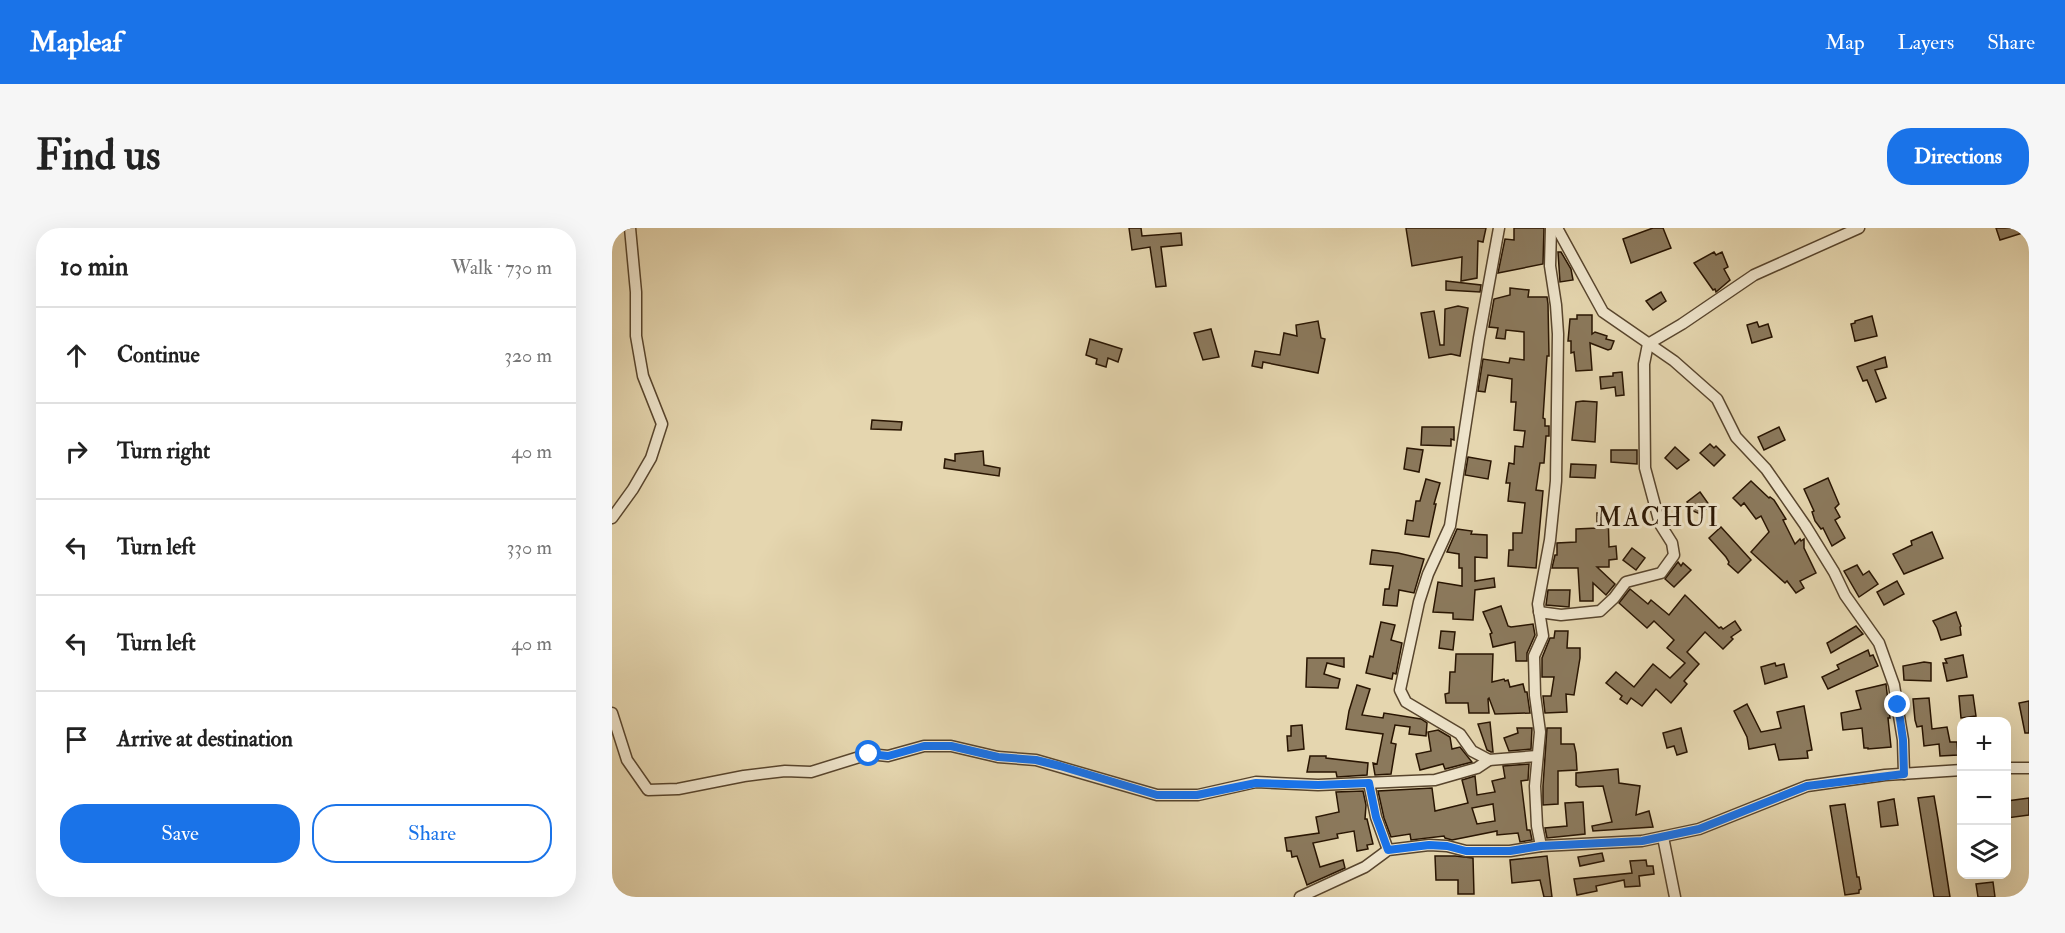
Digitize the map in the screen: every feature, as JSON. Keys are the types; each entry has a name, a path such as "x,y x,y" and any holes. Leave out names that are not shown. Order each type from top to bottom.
{"street":[{"path":"612,518 633,489 651,458 662,424 643,376 636,336 636,292 630,228"},
{"path":"1489,760 1472,750 1460,734 1406,702 1400,690 1419,602 1428,574 1450,526 1499,228"},
{"path":"1541,846 1537,826 1535,786 1540,732 1535,694 1534,656 1543,636 1538,604 1550,540 1556,481 1558,334 1550,266 1551,228"},
{"path":"1557,228 1603,312 1674,361 1717,399 1736,437 1766,470 1805,525 1834,572 1845,596 1879,643 1898,705 1903,740 1904,774"},
{"path":"1539,612 1561,615 1600,611 1626,582 1661,573 1674,555 1672,543 1660,524 1645,468 1644,364 1648,344 1754,276 1860,228"},
{"path":"612,713 627,760 648,790 678,789 744,776 785,771 811,772 869,754 888,756 924,746 951,746 998,757 1036,760 1157,795 1197,795 1256,783 1318,785 1435,780 1477,768 1489,760 1538,756"},
{"path":"2011,768 2029,768"},
{"path":"1300,897 1365,867 1388,850 1429,845 1485,852 1541,846 1642,841 1699,829 1807,786 1904,774 1957,770"},
{"path":"1369,783 1376,817 1388,850"},
{"path":"1663,837 1675,897"}],"building":[{"path":"1129,228 1141,228 1142,236 1181,233 1182,245 1161,247 1166,286 1156,287 1150,247 1132,250"},
{"path":"1406,228 1486,228 1483,242 1478,241 1477,278 1461,281 1462,257 1412,266"},
{"path":"1514,228 1544,228 1543,264 1498,273 1505,239 1514,240"},
{"path":"1653,228 1663,228 1671,248 1631,263 1623,239"},
{"path":"1996,228 2029,228 2029,231 2000,240"},
{"path":"1558,252 1561,252 1571,269 1573,280 1560,282"},
{"path":"1714,252 1716,255 1722,252 1728,267 1724,269 1730,280 1716,292 1694,263"},
{"path":"1446,281 1481,285 1480,292 1446,290"},
{"path":"1510,288 1529,290 1528,297 1547,297 1548,304 1549,356 1547,356 1543,418 1545,426 1549,426 1549,436 1546,436 1544,463 1540,463 1536,490 1543,491 1536,568 1508,566 1509,550 1513,550 1513,533 1522,533 1525,503 1508,501 1510,483 1506,483 1509,463 1514,464 1515,446 1523,447 1525,431 1514,430 1516,402 1511,402 1512,379 1488,375 1485,392 1478,391 1483,359 1509,363 1510,358 1524,360 1524,332 1506,330 1505,339 1496,338 1498,328 1489,327 1494,299 1510,295"},
{"path":"1661,292 1666,301 1653,310 1646,301"},
{"path":"1458,306 1468,308 1460,356 1451,354 1429,358 1421,313 1434,311 1440,345 1444,345 1445,309"},
{"path":"1577,315 1592,315 1592,334 1595,332 1614,341 1611,349 1608,350 1590,343 1592,370 1576,371 1574,352 1571,353 1571,341 1568,341 1570,319 1577,319"},
{"path":"1872,316 1877,336 1855,341 1851,324"},
{"path":"1318,321 1321,338 1325,339 1318,373 1263,362 1262,368 1252,366 1255,351 1280,355 1284,333 1297,336 1296,325"},
{"path":"1757,322 1759,327 1768,324 1772,337 1752,343 1747,325"},
{"path":"1211,329 1219,357 1203,360 1194,333"},
{"path":"1090,339 1122,349 1118,362 1108,358 1106,367 1096,364 1097,359 1086,355"},
{"path":"1885,357 1887,367 1875,370 1886,398 1876,402 1867,380 1863,381 1857,367"},
{"path":"1622,372 1624,395 1616,396 1615,387 1601,389 1600,377 1613,376 1613,373"},
{"path":"1576,402 1597,402 1595,442 1572,440"},
{"path":"872,420 902,422 901,430 871,429"},
{"path":"1422,427 1454,427 1454,440 1451,439 1451,446 1421,445"},
{"path":"1779,427 1785,440 1764,450 1758,437"},
{"path":"1710,444 1714,448 1716,446 1725,455 1714,466 1700,453"},
{"path":"1675,447 1689,460 1677,469 1665,458"},
{"path":"1407,448 1423,450 1419,472 1404,469"},
{"path":"1611,450 1637,450 1637,464 1611,462"},
{"path":"983,451 984,465 1000,468 999,476 944,468 945,459 955,461 955,454"},
{"path":"1468,457 1491,461 1488,479 1465,475"},
{"path":"1571,464 1596,465 1595,478 1570,477"},
{"path":"1828,478 1839,504 1835,508 1840,517 1835,520 1845,538 1832,546 1823,528 1821,529 1815,521 1812,512 1814,511 1804,489"},
{"path":"1426,479 1440,483 1429,537 1405,534 1407,520 1413,521 1416,501 1420,501"},
{"path":"1751,481 1774,500 1786,519 1783,520 1795,544 1800,539 1801,541 1804,539 1804,548 1816,573 1800,581 1804,588 1796,593 1787,581 1785,583 1751,552 1769,532 1761,516 1756,519 1744,503 1741,506 1733,498"},
{"path":"1700,492 1710,506 1700,514 1693,511 1687,502"},
{"path":"1608,512 1609,547 1616,546 1617,559 1609,560 1609,567 1597,567 1615,584 1606,595 1593,583 1593,601 1580,601 1578,568 1552,568 1555,555 1557,555 1557,543 1576,542 1576,529 1597,528 1597,513"},
{"path":"1721,527 1751,560 1738,573 1728,564 1726,557 1709,538"},
{"path":"1457,529 1472,531 1471,534 1487,535 1487,558 1475,557 1475,581 1494,578 1495,587 1475,590 1473,620 1453,619 1453,613 1433,612 1438,582 1462,586 1459,554 1447,552"},
{"path":"1932,532 1943,558 1904,574 1893,554 1912,545 1911,541"},
{"path":"1632,548 1645,558 1636,570 1623,560"},
{"path":"1372,550 1424,559 1414,593 1399,590 1397,606 1383,605 1385,589 1389,589 1393,566 1370,564"},
{"path":"1678,562 1681,566 1683,563 1691,570 1674,587 1665,579"},
{"path":"1857,565 1863,575 1869,571 1878,584 1859,597 1844,571"},
{"path":"1897,581 1904,594 1884,605 1877,592"},
{"path":"1630,589 1648,604 1651,600 1669,615 1685,595 1719,628 1723,629 1735,621 1741,630 1731,637 1733,639 1723,649 1705,632 1687,652 1699,664 1684,681 1687,684 1671,703 1656,689 1642,706 1631,698 1627,704 1620,699 1622,696 1606,683 1616,672 1634,687 1653,664 1670,678 1685,663 1667,648 1674,640 1654,621 1647,628 1619,603"},
{"path":"1548,590 1570,590 1569,607 1546,605"},
{"path":"1501,606 1508,626 1533,624 1535,635 1527,653 1527,661 1516,661 1515,642 1493,647 1490,634 1492,633 1483,612"},
{"path":"1956,612 1961,626 1961,635 1941,640 1933,621"},
{"path":"1381,622 1395,625 1391,640 1402,643 1396,674 1393,673 1392,679 1366,673 1370,656 1373,657"},
{"path":"1856,626 1863,634 1831,653 1827,643"},
{"path":"1441,631 1455,632 1453,650 1439,648"},
{"path":"1555,631 1568,631 1567,648 1580,648 1580,658 1574,695 1566,694 1567,712 1545,713 1543,696 1551,696 1554,677 1542,677 1542,658 1550,638 1554,638"},
{"path":"1868,650 1878,666 1828,689 1822,677 1839,669 1837,665"},
{"path":"1456,654 1493,654 1492,682 1508,680 1510,687 1523,684 1527,692 1530,713 1495,714 1489,698 1489,713 1469,713 1468,703 1446,703 1445,694 1449,693 1450,672 1455,672"},
{"path":"1963,655 1967,677 1947,681 1943,663 1947,663 1945,659"},
{"path":"1307,658 1344,658 1344,667 1327,663 1324,674 1340,679 1338,688 1306,687"},
{"path":"1775,663 1776,666 1784,664 1787,677 1765,684 1761,667"},
{"path":"1931,663 1931,681 1904,680 1903,666"},
{"path":"1886,684 1891,747 1864,748 1862,728 1843,730 1841,713 1861,709 1856,691"},
{"path":"1357,685 1370,689 1362,715 1383,718 1384,713 1421,719 1427,723 1426,736 1409,734 1410,727 1395,725 1391,743 1396,744 1391,774 1375,775 1373,763 1377,764 1383,734 1346,729"},
{"path":"1973,695 1976,716 1961,717 1959,696"},
{"path":"1929,698 1932,729 1947,727 1950,742 1957,742 1957,755 1940,756 1939,744 1924,746 1922,726 1917,727 1915,720 1913,699"},
{"path":"2029,701 2029,733 2025,733 2019,703"},
{"path":"1747,704 1761,732 1781,728 1777,712 1804,706 1812,750 1807,751 1808,758 1779,760 1775,744 1749,749 1747,737 1734,711"},
{"path":"1490,722 1493,752 1487,750 1478,724"},
{"path":"1302,725 1304,749 1288,751 1287,736 1291,736 1291,726"},
{"path":"1517,728 1532,728 1531,749 1509,751 1504,738 1518,733"},
{"path":"1547,728 1561,728 1561,744 1574,744 1577,770 1558,771 1558,804 1543,805 1543,786"},
{"path":"1681,728 1687,752 1677,755 1674,746 1667,748 1663,733"},
{"path":"1438,730 1450,737 1452,749 1460,747 1472,762 1445,769 1443,764 1420,770 1416,754 1431,751 1428,732"},
{"path":"1310,756 1326,756 1326,758 1368,763 1367,775 1337,777 1336,772 1307,772"},
{"path":"1529,764 1528,780 1521,781 1527,830 1530,830 1532,840 1520,842 1518,833 1497,835 1497,831 1452,840 1444,836 1411,840 1410,834 1391,837 1378,791 1432,788 1435,811 1468,803 1462,780 1475,776 1477,795 1495,792 1492,781 1505,778 1503,766","holes":["1493,804 1495,821 1477,824 1472,808"]},
{"path":"1618,769 1619,783 1640,786 1636,815 1649,811 1653,827 1593,831 1592,826 1612,822 1603,786 1579,787 1576,785 1576,773"},
{"path":"1363,791 1366,805 1365,819 1367,819 1373,844 1367,845 1368,849 1357,851 1354,831 1337,834 1338,838 1313,843 1320,867 1343,860 1345,868 1307,885 1297,856 1292,857 1291,851 1287,851 1285,838 1319,833 1316,817 1339,812 1336,792"},
{"path":"1934,796 1950,897 1934,897 1918,798"},
{"path":"2029,798 2029,815 2011,817 2011,800"},
{"path":"1894,799 1898,825 1881,827 1878,802"},
{"path":"1583,802 1585,834 1547,838 1545,828 1567,826 1565,803"},
{"path":"1845,804 1861,889 1859,893 1845,895 1830,806"},
{"path":"1602,853 1604,861 1580,866 1578,857"},
{"path":"1435,856 1473,858 1474,894 1458,894 1458,880 1436,880"},
{"path":"1547,856 1552,897 1544,897 1540,880 1512,883 1510,860"},
{"path":"1646,860 1647,866 1653,866 1654,874 1639,876 1640,886 1625,887 1624,880 1596,886 1597,891 1577,895 1574,879 1632,873 1630,861"},
{"path":"1993,882 1995,897 1978,897 1976,884"}],"district":[{"name":"MACHUI","path":"1658,517"}],"route":[{"path":"869,754 888,756 924,746 951,746 998,757 1036,760 1157,795 1197,795 1256,783 1318,785 1369,783 1376,817 1388,850 1429,845 1447,846 1466,851 1510,851 1541,846 1642,841 1663,837 1699,829 1807,786 1904,774 1903,740 1898,705"}]}
